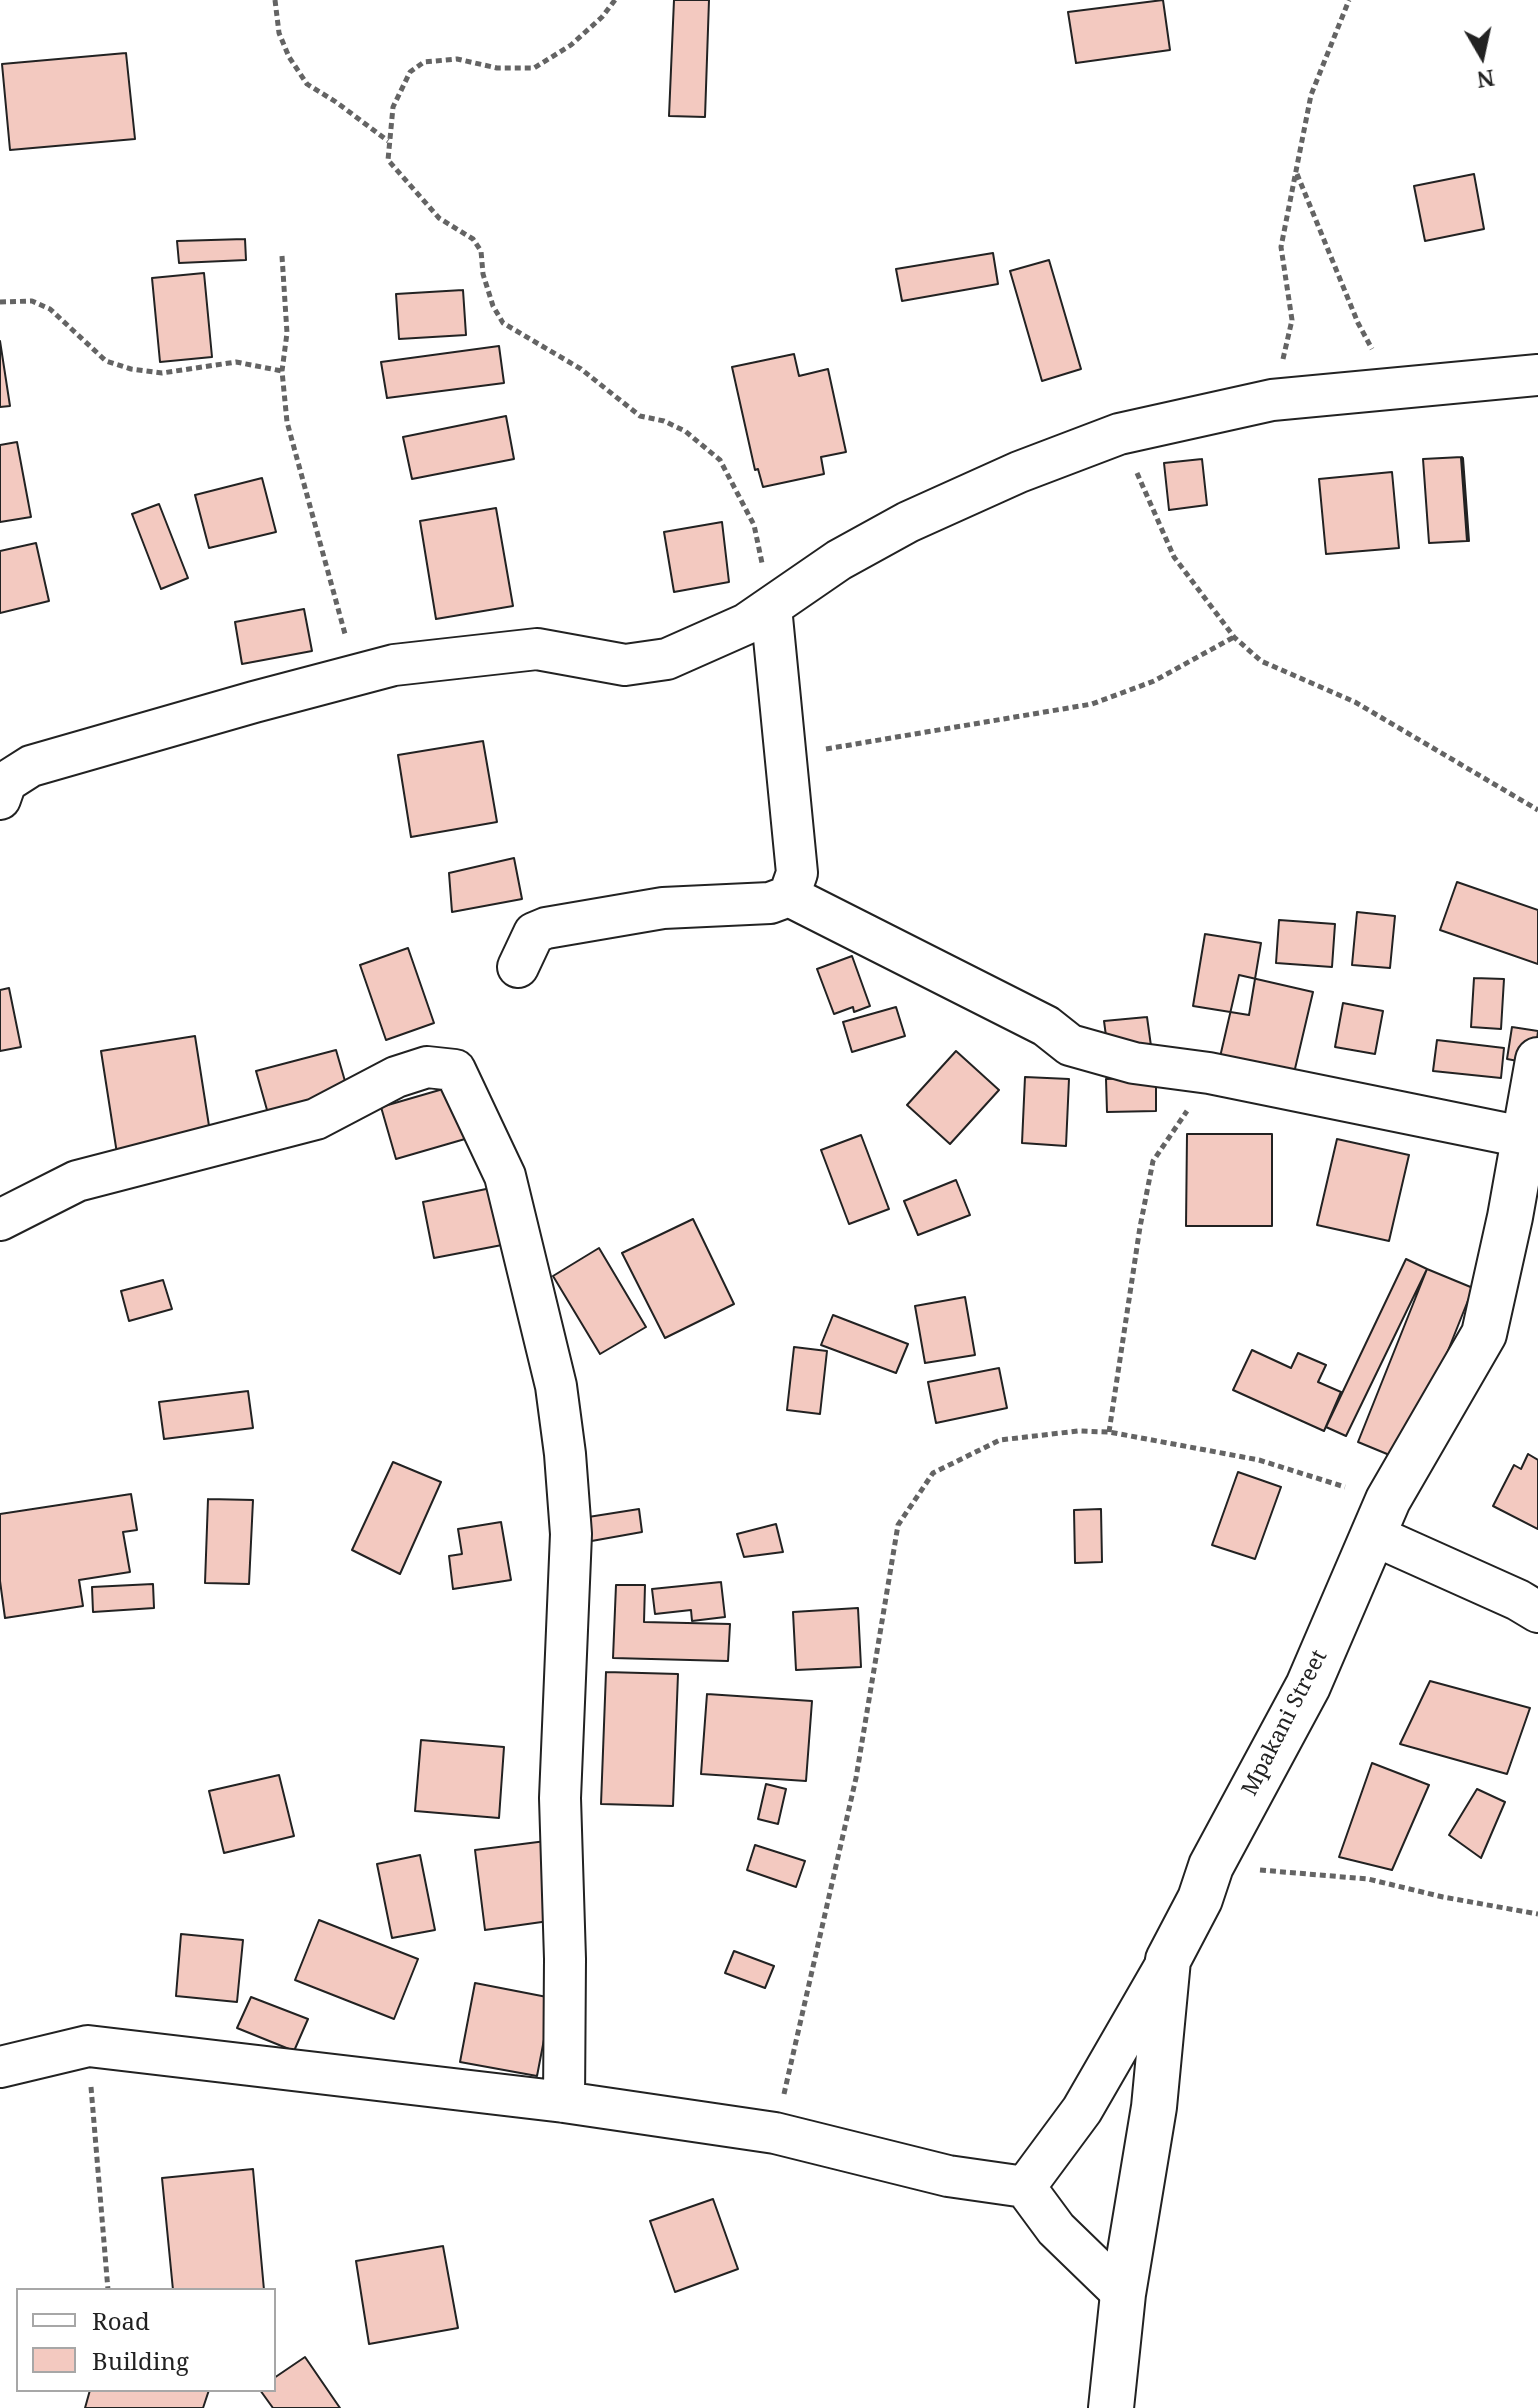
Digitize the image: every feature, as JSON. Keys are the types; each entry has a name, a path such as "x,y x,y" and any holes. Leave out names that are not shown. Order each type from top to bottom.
{"street":[{"path":"0,799 6,782 31,766 394,665 537,649 625,665 667,659 746,624 839,560 908,522 1019,472 1119,434 1272,400 1538,375"},
{"path":"771,607 797,873 789,896"},
{"path":"518,967 534,933 546,928 663,908 770,903 789,896 1046,1026 1070,1045 1134,1063 1209,1073 1523,1137"},
{"name":"Mpakani Street","path":"1109,2408 1123,2294 1154,2107 1168,1960 1200,1899 1211,1866 1308,1686 1381,1517 1484,1334 1510,1217 1538,1060"},
{"path":"0,1220 77,1181 316,1119 396,1077 427,1067 455,1070 505,1176 556,1386 565,1454 571,1534 560,1798 565,1959 564,2102"},
{"path":"1381,1517 1538,1612"},
{"path":"1025,2187 1082,2110 1168,1960"},
{"path":"0,2067 88,2046 564,2102 775,2133 948,2176 1025,2187 1056,2229 1123,2294"}],"path":[{"path":"275,0 279,33 289,57 307,84 388,141"},
{"path":"615,0 602,17 571,45 534,68 497,68 457,59 424,62 410,72 393,107 388,160 439,218 473,239 481,251 483,274 493,306 503,323 581,369 640,416 664,421 685,431 720,460 754,525 771,607"},
{"path":"1272,400 1292,327 1281,247 1311,95 1349,0"},
{"path":"1296,172 1358,323 1394,388"},
{"path":"282,256 287,333 282,371 287,422 357,673"},
{"path":"0,302 32,301 50,309 106,361 131,369 162,373 236,362 282,371"},
{"path":"1119,434 1174,557 1234,637 1261,661 1355,702 1538,810"},
{"path":"785,755 1092,704 1154,681 1234,637"},
{"path":"1109,1432 1153,1161 1195,1100 1209,1073"},
{"path":"775,2133 856,1778 898,1525 933,1473 1000,1440 1078,1431 1109,1432 1259,1460 1381,1517"},
{"path":"1211,1866 1368,1879 1443,1897 1538,1914"},
{"path":"88,2046 108,2288"}],"building":[{"path":"674,0 709,0 705,117 669,116"},
{"path":"1163,0 1170,50 1076,63 1068,12"},
{"path":"126,53 135,139 10,150 2,64"},
{"path":"1474,174 1484,229 1425,241 1414,186"},
{"path":"245,239 246,260 179,263 177,241"},
{"path":"993,253 998,284 902,301 896,269"},
{"path":"1049,260 1081,369 1042,381 1010,271"},
{"path":"204,273 212,357 160,362 152,278"},
{"path":"463,290 466,335 399,339 396,294"},
{"path":"0,341 10,406 0,407"},
{"path":"499,346 504,383 387,398 381,362"},
{"path":"794,354 799,376 828,369 846,452 821,457 824,474 763,487 758,469 755,470 732,367"},
{"path":"506,416 514,459 412,479 403,437"},
{"path":"17,442 31,517 0,522 0,445"},
{"path":"1462,457 1467,541 1429,543 1423,459"},
{"path":"1463,458 1469,541 1467,541"},
{"path":"1202,459 1207,505 1169,510 1164,463"},
{"path":"1392,472 1399,548 1326,554 1319,479"},
{"path":"262,478 276,532 209,548 195,495"},
{"path":"159,504 188,578 161,589 132,514"},
{"path":"496,508 513,606 436,619 420,521"},
{"path":"722,522 729,582 674,592 664,532"},
{"path":"36,543 49,601 0,613 0,551"},
{"path":"304,609 312,651 242,664 235,622"},
{"path":"483,741 497,822 411,837 398,755"},
{"path":"514,858 522,899 452,912 449,873"},
{"path":"1457,882 1538,910 1538,964 1440,930"},
{"path":"1357,912 1395,916 1390,968 1352,965"},
{"path":"1279,920 1335,924 1332,967 1276,963"},
{"path":"1205,934 1261,943 1249,1015 1193,1006"},
{"path":"408,948 434,1023 386,1040 360,965"},
{"path":"852,956 870,1006 854,1012 853,1007 834,1014 817,969"},
{"path":"1239,975 1313,992 1294,1073 1220,1057"},
{"path":"1474,978 1504,979 1501,1029 1471,1027"},
{"path":"9,988 21,1047 0,1051 0,990"},
{"path":"1343,1003 1383,1011 1375,1054 1335,1047"},
{"path":"896,1007 905,1036 852,1052 843,1022"},
{"path":"1147,1017 1151,1046 1108,1051 1104,1021"},
{"path":"1512,1027 1538,1031 1534,1064 1507,1059"},
{"path":"195,1036 212,1145 118,1160 101,1051"},
{"path":"1437,1040 1504,1048 1501,1078 1433,1071"},
{"path":"336,1050 349,1095 269,1117 256,1071"},
{"path":"956,1051 999,1090 950,1144 907,1105"},
{"path":"1025,1077 1069,1079 1066,1146 1022,1143"},
{"path":"1156,1077 1156,1111 1107,1112 1106,1079"},
{"path":"450,1087 465,1139 396,1159 381,1107"},
{"path":"1187,1134 1272,1134 1272,1226 1186,1226"},
{"path":"861,1135 889,1209 849,1224 821,1150"},
{"path":"1337,1139 1409,1155 1389,1241 1317,1225"},
{"path":"956,1180 970,1215 918,1235 904,1201"},
{"path":"491,1188 502,1245 434,1258 423,1202"},
{"path":"693,1219 734,1304 665,1338 622,1253"},
{"path":"599,1248 646,1327 600,1354 553,1276"},
{"path":"1406,1259 1427,1269 1346,1436 1326,1427"},
{"path":"1427,1269 1473,1288 1404,1461 1358,1442"},
{"path":"163,1280 172,1309 129,1321 121,1291"},
{"path":"965,1297 975,1355 925,1363 915,1306"},
{"path":"833,1315 908,1344 896,1373 821,1345"},
{"path":"794,1347 827,1351 820,1414 787,1410"},
{"path":"1252,1350 1291,1368 1298,1353 1326,1365 1318,1382 1341,1392 1324,1431 1233,1390"},
{"path":"999,1368 1007,1408 936,1423 928,1382"},
{"path":"248,1391 253,1428 164,1439 159,1402"},
{"path":"1528,1454 1538,1460 1538,1529 1493,1506 1514,1465 1521,1469"},
{"path":"393,1462 441,1482 400,1574 352,1550"},
{"path":"1238,1472 1281,1487 1255,1559 1212,1545"},
{"path":"131,1494 137,1530 123,1532 130,1572 79,1580 83,1606 5,1618 0,1581 0,1514"},
{"path":"208,1499 253,1500 249,1584 205,1583"},
{"path":"639,1509 642,1532 586,1542 582,1518"},
{"path":"1101,1509 1102,1562 1075,1563 1074,1510"},
{"path":"501,1522 511,1580 453,1589 449,1556 462,1554 458,1529"},
{"path":"776,1524 783,1552 744,1557 737,1534"},
{"path":"721,1582 725,1617 692,1621 691,1610 655,1614 652,1589"},
{"path":"153,1584 154,1608 93,1612 92,1587"},
{"path":"616,1585 645,1585 644,1622 730,1624 728,1661 613,1658"},
{"path":"858,1608 861,1667 796,1670 793,1612"},
{"path":"606,1672 678,1674 673,1806 601,1804"},
{"path":"1430,1681 1530,1708 1507,1774 1400,1744"},
{"path":"707,1694 812,1701 806,1781 701,1774"},
{"path":"421,1740 504,1747 499,1818 415,1811"},
{"path":"1372,1763 1429,1785 1392,1870 1339,1857"},
{"path":"279,1775 294,1836 224,1853 209,1791"},
{"path":"766,1784 786,1789 778,1824 758,1819"},
{"path":"1477,1789 1505,1802 1481,1858 1449,1835"},
{"path":"546,1841 556,1920 485,1930 475,1850"},
{"path":"755,1845 805,1861 796,1887 747,1870"},
{"path":"420,1855 435,1930 392,1938 377,1864"},
{"path":"319,1920 418,1959 394,2019 295,1980"},
{"path":"181,1934 243,1940 237,2002 176,1996"},
{"path":"734,1951 774,1966 765,1988 725,1973"},
{"path":"475,1983 552,1998 537,2076 460,2062"},
{"path":"251,1997 308,2019 294,2051 237,2028"},
{"path":"253,2169 264,2288 173,2288 162,2178"},
{"path":"713,2199 738,2269 675,2292 650,2221"},
{"path":"443,2246 458,2328 369,2344 356,2261"},
{"path":"305,2357 340,2408 273,2408 261,2392 276,2392 276,2377"},
{"path":"89,2392 208,2392 203,2408 85,2408"}]}
